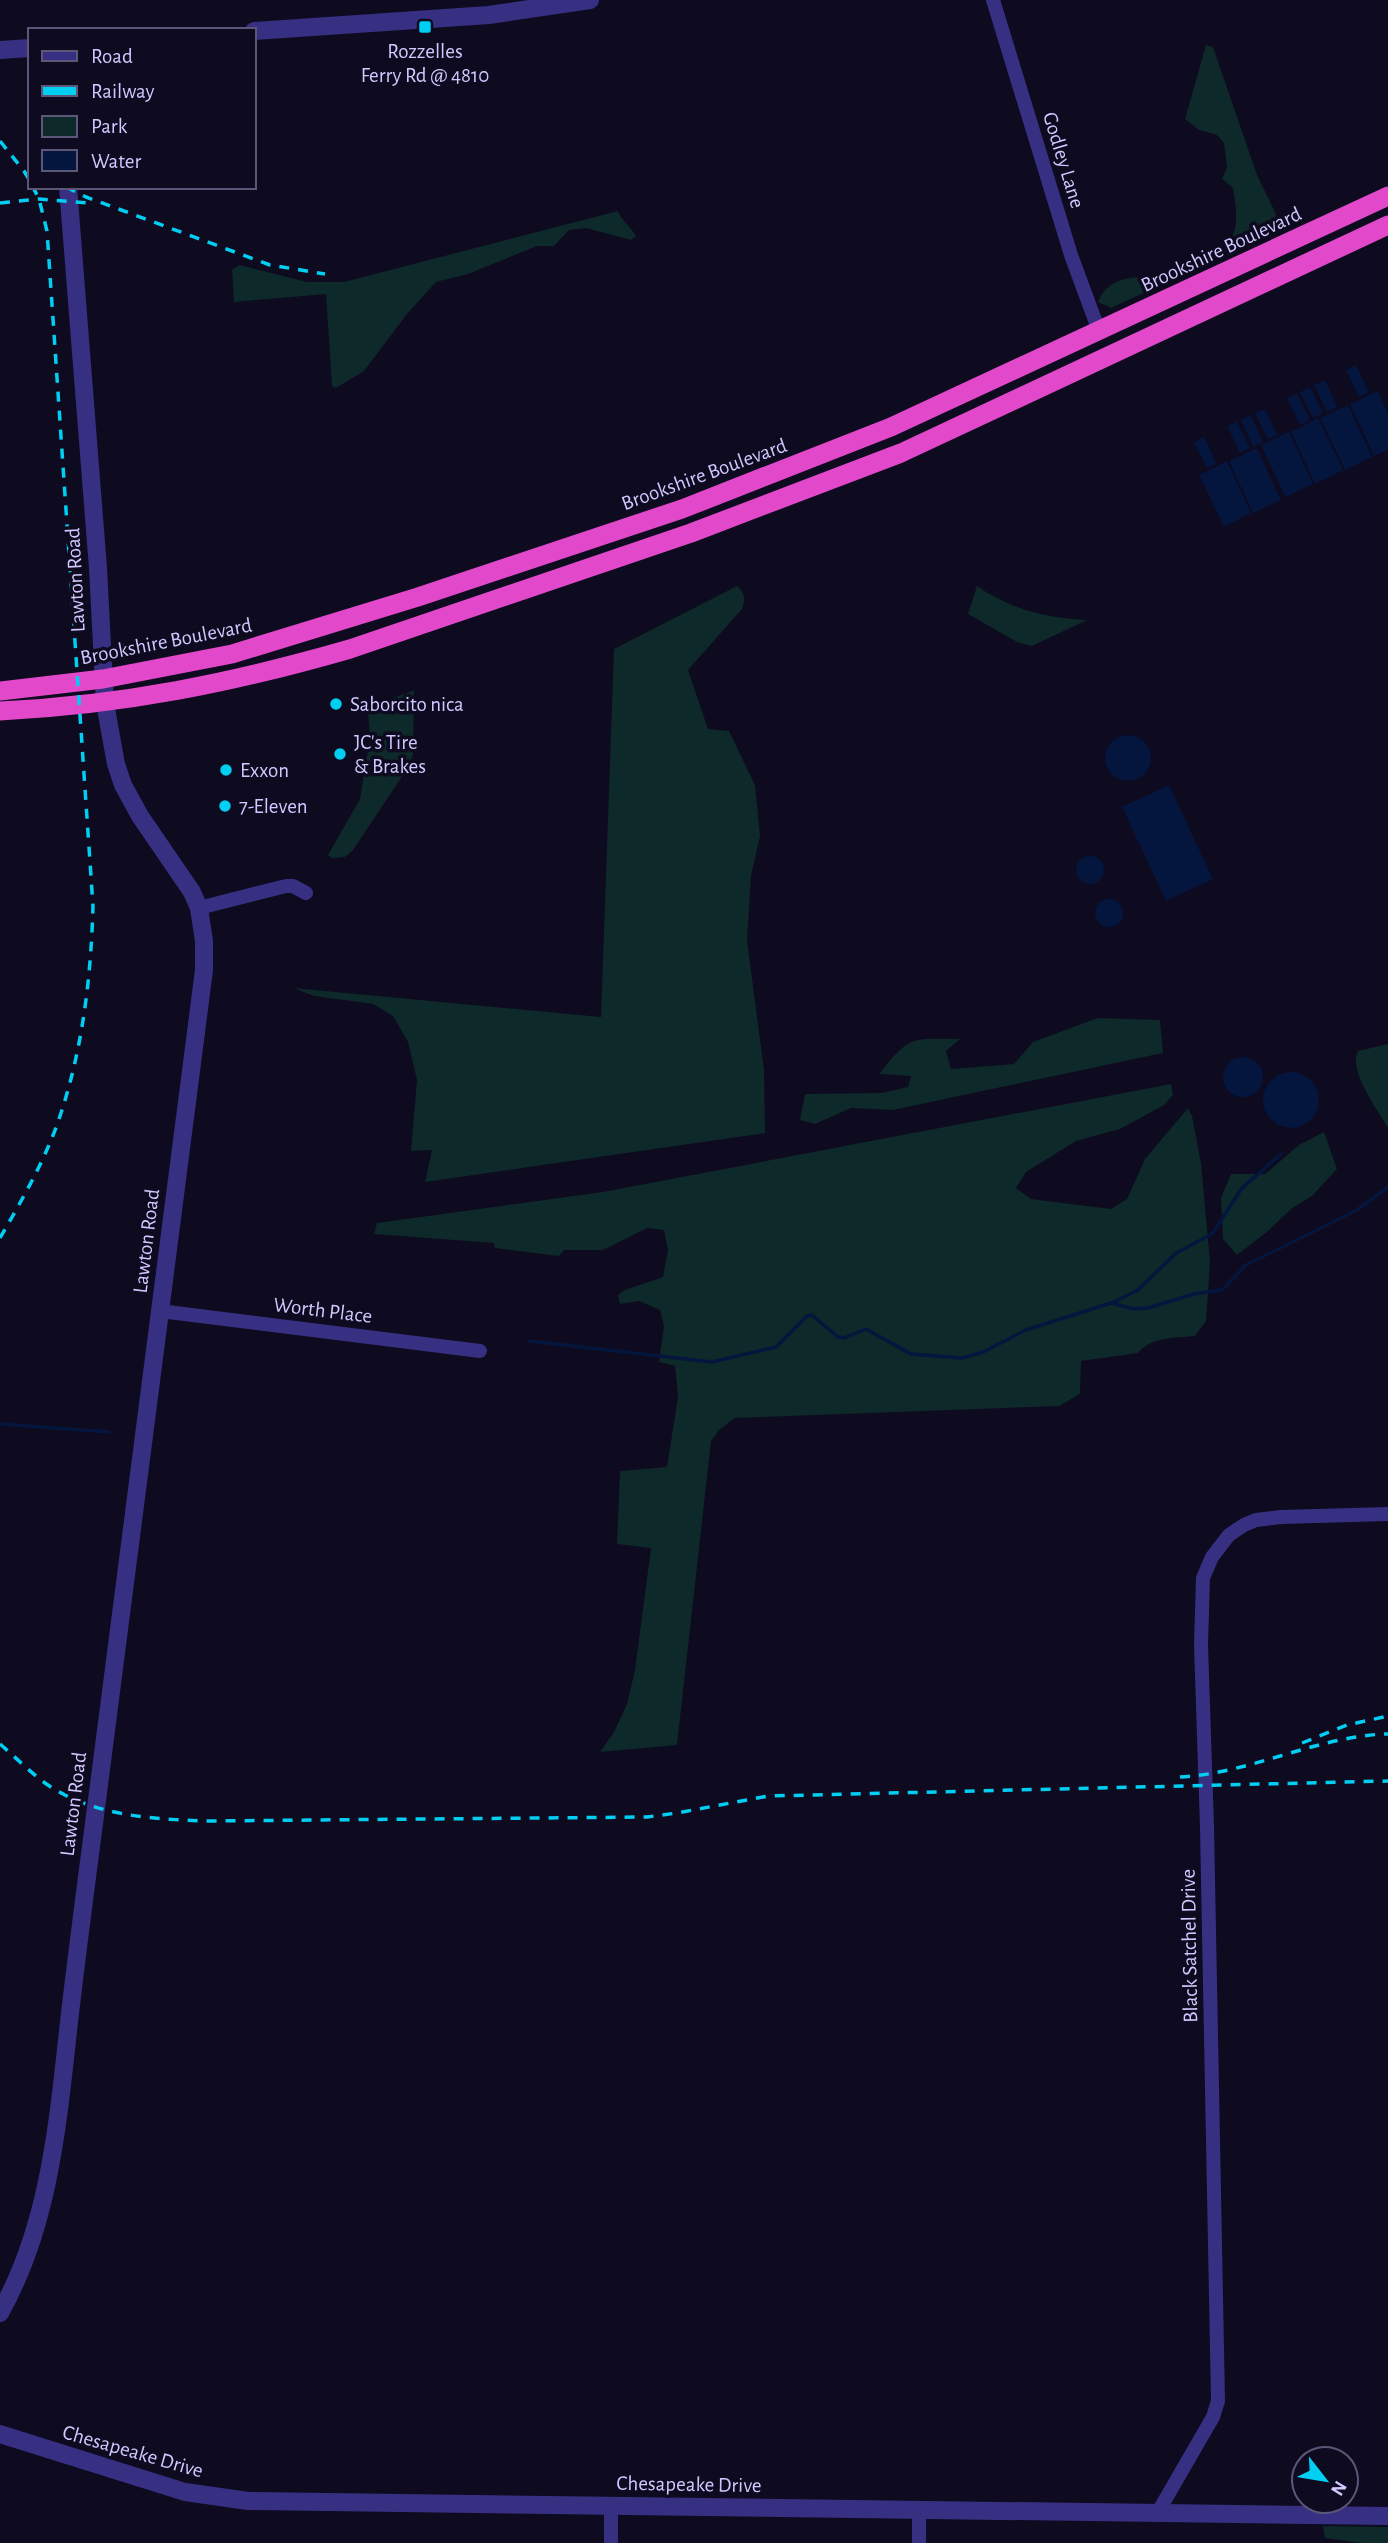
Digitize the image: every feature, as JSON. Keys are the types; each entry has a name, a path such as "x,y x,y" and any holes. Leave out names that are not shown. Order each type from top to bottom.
{"highway":[{"name":"Brookshire Boulevard","path":"0,691 103,678 215,659 312,631 682,509 891,427 1388,196"},
{"path":"0,711 105,704 240,679 350,649 691,533 901,453 1388,225"},
{"path":"891,427 901,453"}],"street":[{"path":"256,31 489,15 590,0"},
{"name":"Godley Lane","path":"993,0 1071,255 1099,331"},
{"path":"0,50 28,48"},
{"name":"Lawton Road","path":"0,2313 21,2270 35,2232 51,2165 60,2110 124,1573 204,970 204,941 199,908 192,891 140,816 123,785 116,764 105,704 97,550 68,189"},
{"path":"199,908 286,886 293,886 306,893"},
{"name":"Worth Place","path":"160,1311 480,1351"},
{"name":"Black Satchel Drive","path":"1158,2512 1213,2417 1219,2401 1208,1827 1201,1645 1203,1578 1212,1557 1229,1535 1256,1520 1388,1514"},
{"name":"Chesapeake Drive","path":"0,2434 185,2492 232,2500 1388,2516"},
{"path":"611,2507 611,2543"},
{"path":"919,2510 919,2543"}],"green space":[{"path":"1206,45 1213,47 1257,175 1276,214 1273,228 1264,237 1111,308 1098,302 1109,286 1125,279 1171,275 1219,251 1232,236 1236,217 1235,204 1233,188 1222,179 1227,167 1224,143 1217,135 1199,130 1185,119"},
{"path":"618,211 636,236 631,240 586,228 569,230 554,246 537,246 468,274 436,282 407,314 364,371 336,388 332,386 326,294 234,302 232,270 239,265 307,282 344,282"},
{"path":"737,586 744,597 742,609 688,670 708,729 729,731 755,785 760,836 751,876 747,940 764,1070 765,1133 425,1182 432,1150 411,1151 417,1080 408,1042 393,1016 373,1004 314,996 293,988 601,1017 614,649"},
{"path":"977,586 1002,601 1029,611 1087,620 1032,646 1017,642 968,614"},
{"path":"414,690 413,754 409,766 353,850 345,857 332,858 328,855 360,799 370,739 368,711"},
{"path":"1098,1018 1160,1020 1163,1053 893,1110 851,1108 815,1124 800,1120 805,1094 881,1093 908,1087 911,1076 879,1074 898,1052 913,1041 960,1039 946,1051 951,1069 1014,1064 1033,1042"},
{"path":"1388,1044 1388,1128 1365,1090 1356,1059 1358,1051"},
{"path":"1171,1084 1173,1095 1164,1105 1120,1129 1076,1141 1026,1172 1016,1188 1031,1199 1111,1209 1127,1199 1145,1159 1188,1108 1201,1163 1210,1262 1206,1321 1195,1336 1156,1341 1138,1353 1081,1361 1080,1394 1059,1406 735,1418 719,1430 711,1441 677,1745 600,1752 614,1732 627,1704 635,1670 651,1548 617,1544 620,1471 667,1467 678,1397 675,1366 659,1362 664,1326 660,1310 639,1301 620,1304 618,1295 663,1277 668,1250 664,1230 647,1228 603,1250 564,1250 559,1256 495,1248 494,1243 374,1234 377,1223 603,1192"},
{"path":"1324,1132 1337,1169 1312,1196 1291,1209 1237,1255 1223,1239 1221,1198 1231,1174 1265,1174 1299,1145"},
{"path":"1323,2526 1388,2527 1388,2543 1325,2538"}],"water":[{"path":"1356,365 1369,392 1359,397 1346,370"},
{"path":"1325,380 1337,407 1327,412 1314,385"},
{"path":"1310,387 1323,413 1313,418 1300,392"},
{"path":"1378,391 1388,413 1388,450 1374,456 1350,404"},
{"path":"1297,393 1310,420 1300,425 1287,398"},
{"path":"1348,405 1372,457 1345,470 1320,418"},
{"path":"1265,409 1277,435 1268,440 1255,413"},
{"path":"1251,415 1263,442 1253,447 1241,420"},
{"path":"1318,418 1343,470 1315,484 1291,432"},
{"path":"1237,422 1250,448 1240,453 1227,426"},
{"path":"1289,432 1313,484 1285,497 1261,445"},
{"path":"1204,437 1217,464 1207,468 1194,442"},
{"path":"1257,448 1281,500 1253,513 1229,461"},
{"path":"1227,461 1251,513 1224,527 1199,475"},
{"path":"1128,735 1144,742 1151,758 1144,774 1128,781 1112,774 1105,758 1112,742"},
{"path":"1169,785 1213,879 1166,901 1122,807"},
{"path":"1090,856 1100,860 1104,870 1100,880 1090,884 1080,880 1076,870 1080,860"},
{"path":"1109,899 1119,903 1123,913 1119,923 1109,927 1099,923 1095,913 1099,903"},
{"path":"1243,1057 1257,1063 1263,1077 1257,1091 1243,1097 1229,1091 1223,1077 1229,1063"},
{"path":"1291,1072 1302,1074 1311,1080 1317,1089 1317,1111 1311,1120 1302,1126 1291,1128 1280,1126 1271,1120 1265,1111 1263,1100 1265,1089 1271,1080 1280,1074"}],"waterway":[{"path":"529,1341 712,1362 776,1347 807,1316 812,1315 838,1337 844,1338 866,1329 911,1354 962,1358 983,1352 1026,1330 1114,1302 1138,1290 1176,1253 1212,1234 1242,1188 1281,1154"},
{"path":"1111,1303 1134,1309 1148,1308 1194,1294 1222,1290 1246,1265 1357,1210 1388,1187"},
{"path":"0,1424 109,1432"}],"railway":[{"path":"0,141 28,178"},
{"path":"0,1238 42,1161 69,1088 84,1011 93,906 47,231 34,189"},
{"path":"70,189 270,265 325,274"},
{"path":"0,203 39,199 88,203"},
{"path":"1302,1743 1347,1725 1388,1716"},
{"path":"1180,1777 1232,1769 1337,1741 1388,1734"},
{"path":"0,1744 45,1783 82,1803 122,1814 206,1821 647,1817 768,1796 1388,1781"}],"place":[{"name":"Rozzelles Ferry Rd @ 4810","path":"425,27"},
{"name":"Saborcito nica","path":"336,704"},
{"name":"JC's Tire & Brakes","path":"340,754"},
{"name":"Exxon","path":"226,770"},
{"name":"7-Eleven","path":"225,806"}]}
